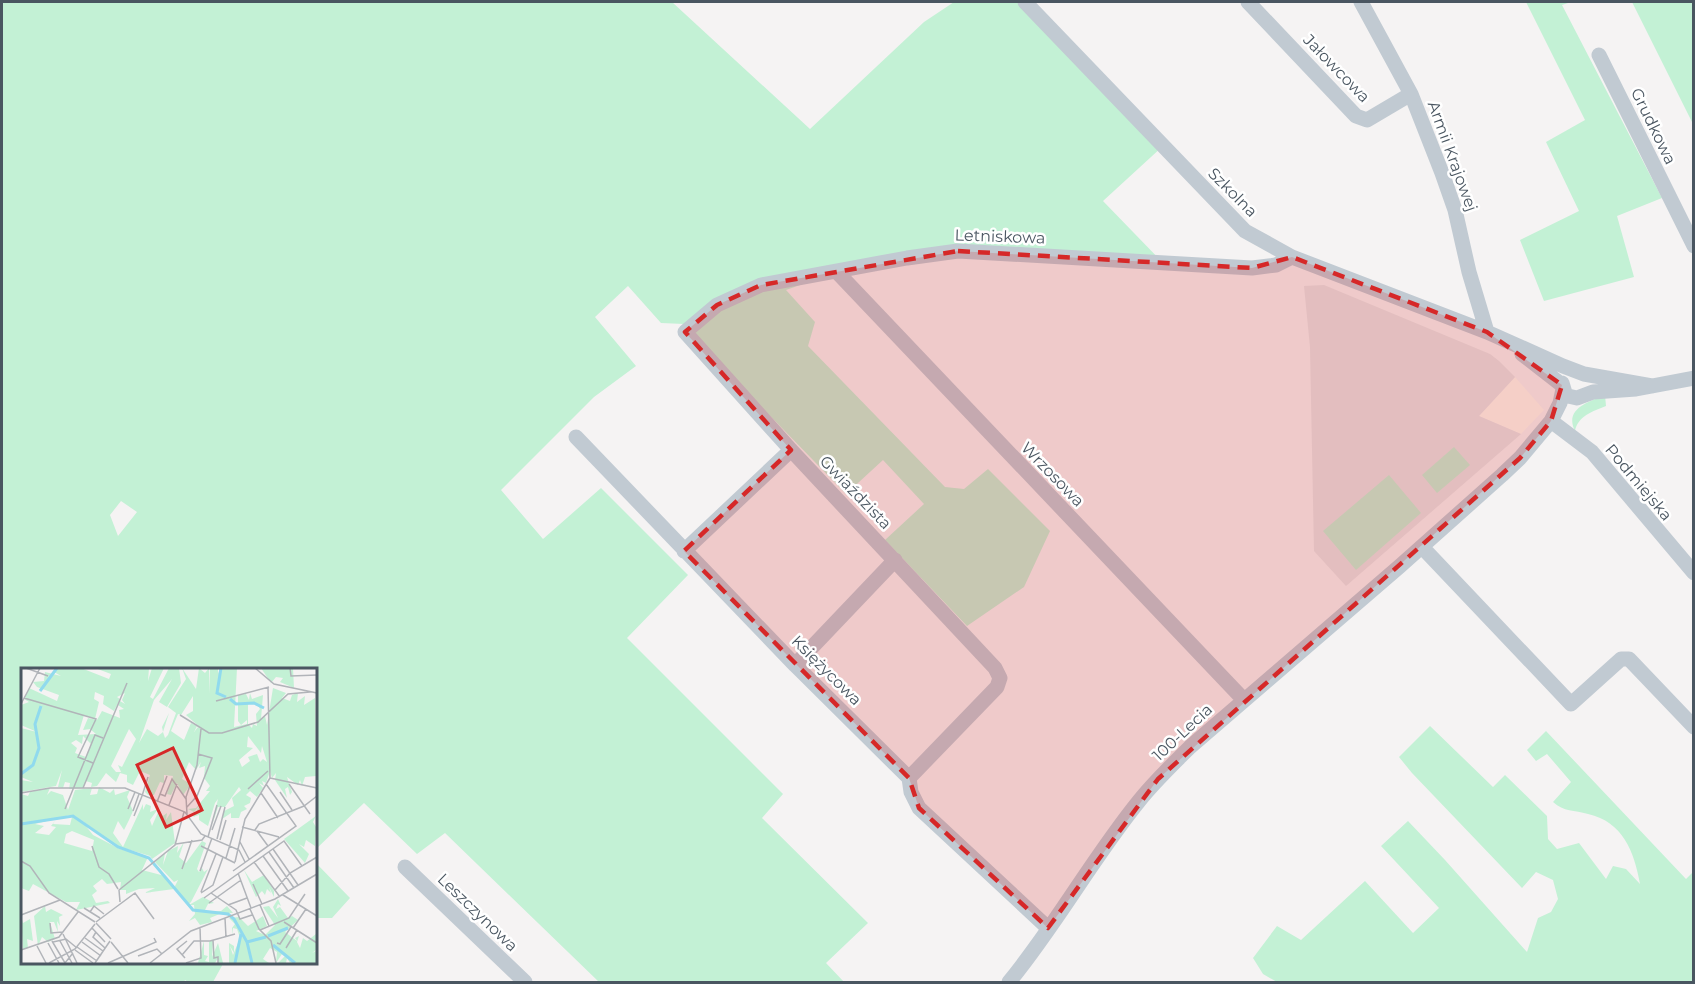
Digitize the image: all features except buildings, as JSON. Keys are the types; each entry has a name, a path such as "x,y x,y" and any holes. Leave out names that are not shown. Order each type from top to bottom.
{"street":[{"name":"Szkolna","path":"1025,2 1245,231 1292,257 1487,332 1580,372"},
{"name":"Jałowcowa","path":"1248,2 1356,116 1367,120 1411,94"},
{"name":"Armii Krajowej","path":"1361,2 1411,94 1455,210 1469,272 1487,332"},
{"name":"Grudkowa","path":"1599,55 1694,246"},
{"name":"Letniskowa","path":"685,332 717,305 761,285 958,251 1252,268 1276,265 1292,257"},
{"name":"Wrzosowa","path":"837,272 1244,700"},
{"name":"Gwiaździsta","path":"685,332 790,450 995,668 1000,678 997,687 909,778"},
{"name":"Szkolna","path":"1505,341 1562,387"},
{"path":"1652,386 1580,372 1564,376 1562,387 1568,396 1581,396 1636,389 1652,386 1694,378"},
{"path":"1580,372 1587,377 1589,386 1581,396"},
{"name":"100-Lecia","path":"1555,424 1562,387"},
{"name":"100-Lecia","path":"1010,982 1139,801 1190,747 1422,547 1520,458 1539,447 1555,424 1581,396"},
{"name":"Podmiejska","path":"1555,424 1592,452 1694,573"},
{"name":"Księżycowa","path":"576,437 795,665 909,778 911,792 919,808 1048,928"},
{"path":"684,551 790,450"},
{"path":"1422,547 1571,704 1621,658 1629,659 1694,728"},
{"path":"795,665 895,560"},
{"name":"Leszczynowa","path":"405,867 525,982"}],"highlighted area":[{"path":"958,251 1252,268 1292,257 1487,332 1562,385 1551,421 1520,458 1158,779 1048,928 919,808 909,778 684,551 791,450 685,332 717,305 761,285"}],"shaded area":[{"path":"1324,285 1490,354 1515,377 1479,416 1521,434 1346,586 1314,551 1310,347 1304,286"},
{"path":"1515,377 1544,410 1521,434 1479,416"}],"green space":[{"path":"2,2 672,2 810,129 924,22 954,2 1025,2 1163,146 1103,201 1164,264 958,251 837,272 786,290 815,322 808,346 945,487 964,489 988,469 1050,531 1024,587 967,626 885,540 924,504 883,460 846,494 684,324 661,323 628,286 595,317 636,366 594,397 501,490 543,539 601,488 688,575 627,638 783,794 762,818 868,923 826,963 844,982 599,982 445,833 417,854 364,803 316,849 316,668 21,668 21,963 223,963 213,982 185,980 184,982 2,982","holes":["121,501 137,512 118,536 110,515"]},
{"path":"1526,2 1571,2 1562,5 1662,198 1617,216 1634,277 1544,301 1520,240 1579,211 1546,142 1585,120"},
{"path":"1632,2 1693,2 1693,124"},
{"path":"1605,395 1606,406 1591,412 1579,421 1575,431 1572,423 1575,412 1585,404"},
{"path":"1454,447 1470,465 1437,493 1422,475"},
{"path":"1389,475 1421,513 1356,570 1323,531"},
{"path":"1430,726 1493,787 1505,775 1547,816 1548,839 1557,849 1579,843 1606,879 1613,866 1626,869 1640,884 1630,849 1618,831 1600,818 1565,809 1553,802 1571,782 1547,754 1536,761 1527,750 1546,731 1686,879 1693,872 1693,982 1277,982 1263,974 1253,958 1277,926 1301,940 1365,881 1413,933 1439,908 1381,846 1408,821 1527,952 1538,918 1551,912 1558,899 1553,880 1536,872 1522,888 1399,757"},
{"path":"316,863 350,898 332,918 316,918"}]}
